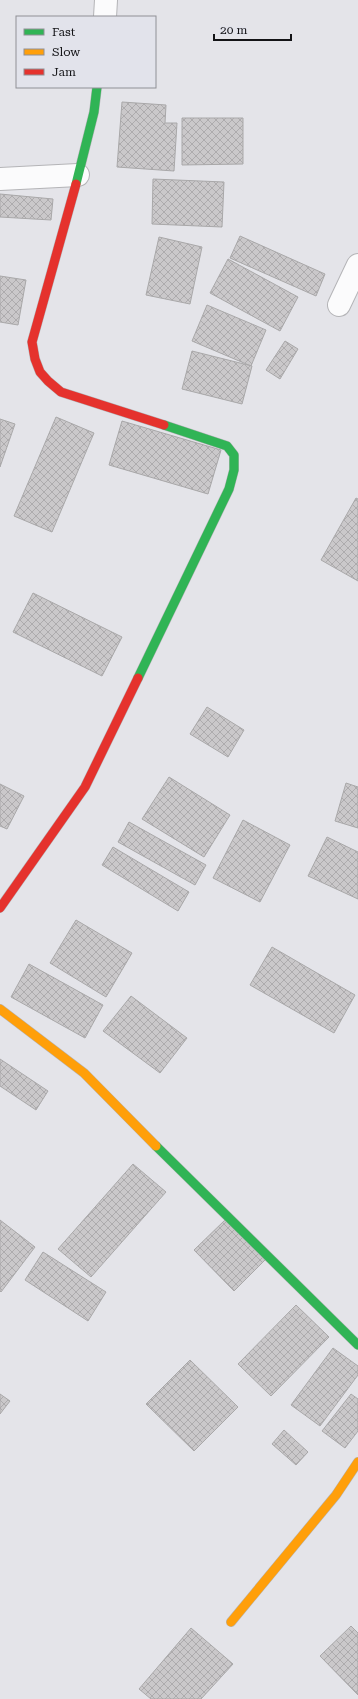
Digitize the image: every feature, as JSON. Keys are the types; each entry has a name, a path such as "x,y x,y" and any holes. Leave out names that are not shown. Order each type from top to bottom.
{"street":[{"path":"105,16 106,0"},
{"path":"0,908 85,787 229,489 234,470 234,455 227,446 61,392 44,380 35,362 32,342 78,175 94,112 97,88"},
{"path":"0,179 78,175"},
{"path":"339,305 358,265"},
{"path":"0,1009 84,1074 171,1162 358,1345"},
{"path":"231,1622 336,1495 358,1462"}],"building":[{"path":"122,102 166,105 165,123 177,123 174,171 117,167"},
{"path":"182,118 243,118 243,164 182,165"},
{"path":"153,179 224,182 222,227 152,224"},
{"path":"0,194 53,199 51,220 0,217"},
{"path":"240,236 325,274 316,296 230,258"},
{"path":"159,237 202,247 190,304 146,295"},
{"path":"228,259 298,297 280,331 210,293"},
{"path":"0,276 26,280 18,325 0,322"},
{"path":"207,305 266,330 251,366 192,341"},
{"path":"285,341 298,349 280,379 266,370"},
{"path":"192,351 252,366 242,404 182,389"},
{"path":"56,417 94,433 52,532 14,516"},
{"path":"0,419 15,424 0,467"},
{"path":"122,421 221,450 208,494 109,465"},
{"path":"356,498 358,499 358,581 321,560"},
{"path":"33,593 122,637 102,676 13,632"},
{"path":"207,707 244,730 228,757 190,734"},
{"path":"169,777 230,815 204,857 142,819"},
{"path":"346,783 358,787 358,828 335,821"},
{"path":"0,784 24,796 7,829 0,826"},
{"path":"243,820 290,845 260,902 213,878"},
{"path":"129,822 206,865 195,885 118,842"},
{"path":"327,837 358,852 358,899 308,876"},
{"path":"113,847 189,892 178,911 102,865"},
{"path":"76,920 132,953 106,997 50,963"},
{"path":"272,947 355,995 334,1033 250,985"},
{"path":"29,964 103,1005 85,1038 11,997"},
{"path":"131,996 187,1038 160,1073 103,1031"},
{"path":"0,1059 48,1091 36,1110 0,1086"},
{"path":"133,1164 166,1192 91,1277 58,1249"},
{"path":"226,1219 266,1259 234,1291 194,1250"},
{"path":"0,1220 35,1247 1,1292 0,1291"},
{"path":"43,1252 106,1292 88,1321 25,1280"},
{"path":"296,1305 329,1337 271,1396 238,1364"},
{"path":"333,1348 358,1366 358,1375 320,1426 291,1405"},
{"path":"190,1360 238,1407 194,1451 146,1404"},
{"path":"0,1394 10,1401 0,1414"},
{"path":"351,1394 358,1399 358,1431 345,1448 322,1431"},
{"path":"284,1430 308,1452 296,1465 272,1444"},
{"path":"351,1626 358,1633 358,1695 320,1656"},
{"path":"191,1628 233,1664 201,1699 151,1699 139,1689"}],"traffic: fast":[{"path":"76,184 94,112 97,88"},
{"path":"138,678 229,489 234,470 234,455 227,446 164,425"},
{"path":"156,1146 358,1345"}],"traffic: slow":[{"path":"0,1009 84,1073 156,1146"},
{"path":"231,1622 336,1495 358,1462"}],"traffic: jam":[{"path":"76,184 32,342 35,359 40,372 61,392 164,425"},
{"path":"0,908 85,787 138,678"}]}
